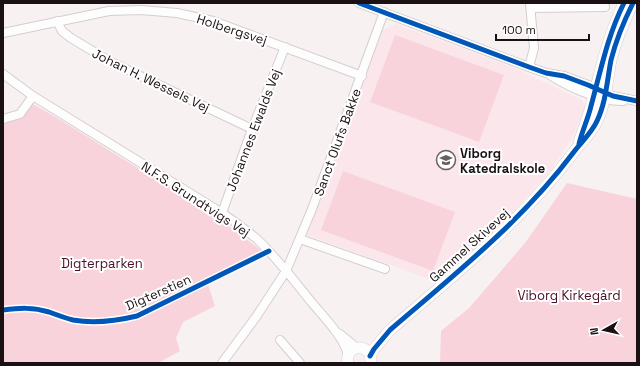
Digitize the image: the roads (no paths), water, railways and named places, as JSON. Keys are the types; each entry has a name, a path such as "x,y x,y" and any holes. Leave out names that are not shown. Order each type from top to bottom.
{"main road":[{"name":"Gammel Skivevej","path":"578,146 587,121 611,32 624,3"},
{"name":"Gammel Skivevej","path":"370,361 374,349 390,330 503,232 564,165 578,146 588,137 596,123 605,96 617,39 633,3"},
{"name":"Gammel Skivevej","path":"347,360 351,350 358,348 390,330"},
{"path":"358,348 367,350 370,361"}],"street":[{"path":"360,3 546,73 562,83 594,92 605,96 612,101 636,101"},
{"path":"529,67 534,48 531,5 605,7"},
{"name":"Holbergsvej","path":"3,34 57,21 110,11 141,10 177,13 213,21 362,76"},
{"name":"Sanct Olufs Bakke","path":"222,363 256,317 286,271 312,209 362,76 384,12"},
{"name":"Johan H. Wessels Vej","path":"57,21 62,31 111,62 252,129"},
{"name":"Johannes Ewalds Vej","path":"222,213 252,129 285,47"},
{"name":"N.F.S. Grundtvigs Vej","path":"3,74 33,96 222,213 256,239 286,271 334,330 345,348 347,360"},
{"path":"3,118 20,114 33,96"},
{"path":"300,239 385,269"},
{"name":"N.F.S. Grundtvigs Vej","path":"334,330 358,348"},
{"path":"280,340 300,363"}],"place":[{"name":"Viborg Katedralskole","path":"446,160"}],"park label":[{"name":"Digterparken","path":"102,263"},
{"name":"Viborg Kirkegård","path":"569,295"}]}
